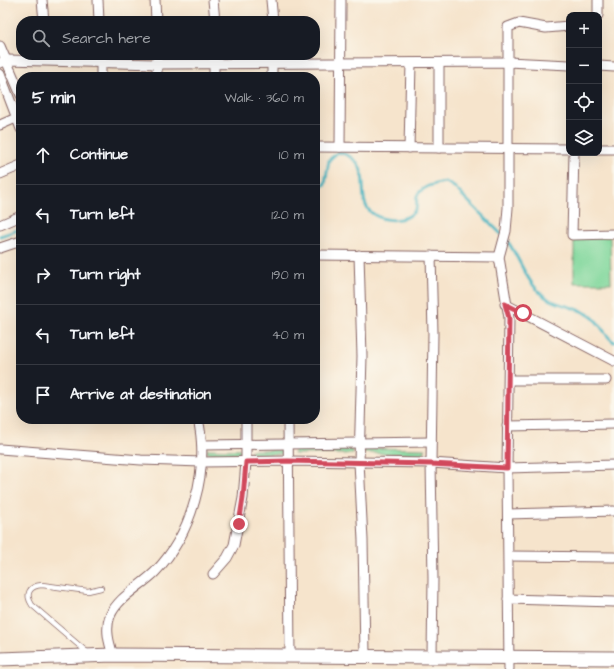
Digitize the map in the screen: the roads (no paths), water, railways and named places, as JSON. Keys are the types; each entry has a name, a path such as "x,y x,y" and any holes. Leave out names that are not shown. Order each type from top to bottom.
{"street":[{"path":"42,0 44,16"},
{"path":"98,0 99,16"},
{"path":"155,0 156,16"},
{"path":"213,0 215,16"},
{"path":"271,0 273,16"},
{"path":"340,147 341,0"},
{"path":"598,0 598,12"},
{"path":"509,663 507,426 509,318 505,304 499,257 506,230 508,27 519,23 546,28 566,26"},
{"path":"0,46 3,61 16,85"},
{"path":"3,61 24,60"},
{"path":"101,60 101,72"},
{"path":"157,72 157,60 214,60 214,72"},
{"path":"272,60 272,72"},
{"path":"289,60 341,63 508,62 566,65"},
{"path":"409,148 411,63"},
{"path":"439,148 440,63"},
{"path":"602,66 614,67"},
{"path":"0,74 16,118 0,125"},
{"path":"320,147 566,149"},
{"path":"602,149 614,149"},
{"path":"574,156 572,235 614,234"},
{"path":"0,174 16,167"},
{"path":"0,225 16,218"},
{"path":"0,248 16,243"},
{"path":"320,255 499,257"},
{"path":"359,255 362,356 359,462 363,540 365,655"},
{"path":"431,256 434,333 431,442 433,579 432,656"},
{"path":"505,304 614,360"},
{"path":"509,380 606,380"},
{"path":"113,655 109,641 108,628 110,617 118,604 155,572 169,555 191,510 197,490 202,462 202,433 199,424"},
{"path":"213,574 227,558 234,546 243,498 246,462 246,424"},
{"path":"288,424 290,657"},
{"path":"507,426 614,424"},
{"path":"202,445 431,442"},
{"path":"0,450 141,460 202,462 359,462 507,468 614,465"},
{"path":"508,514 614,511"},
{"path":"509,556 614,557"},
{"path":"508,599 614,602"},
{"path":"0,659 113,655 290,657 365,655 432,656 509,663 614,658"}],"lane":[{"path":"91,656 32,605 28,599 28,593 30,589 35,586 42,585 88,591 101,588"}],"waterway":[{"path":"320,188 325,184 329,160 338,152 350,157 358,164 362,172 366,206 377,216 395,220 407,217 416,209 417,196 421,191 431,185 446,182 454,187 502,235"},
{"path":"0,236 16,231"},
{"path":"506,239 529,280 542,294 550,300 587,314 595,320 608,337 614,342"}]}
